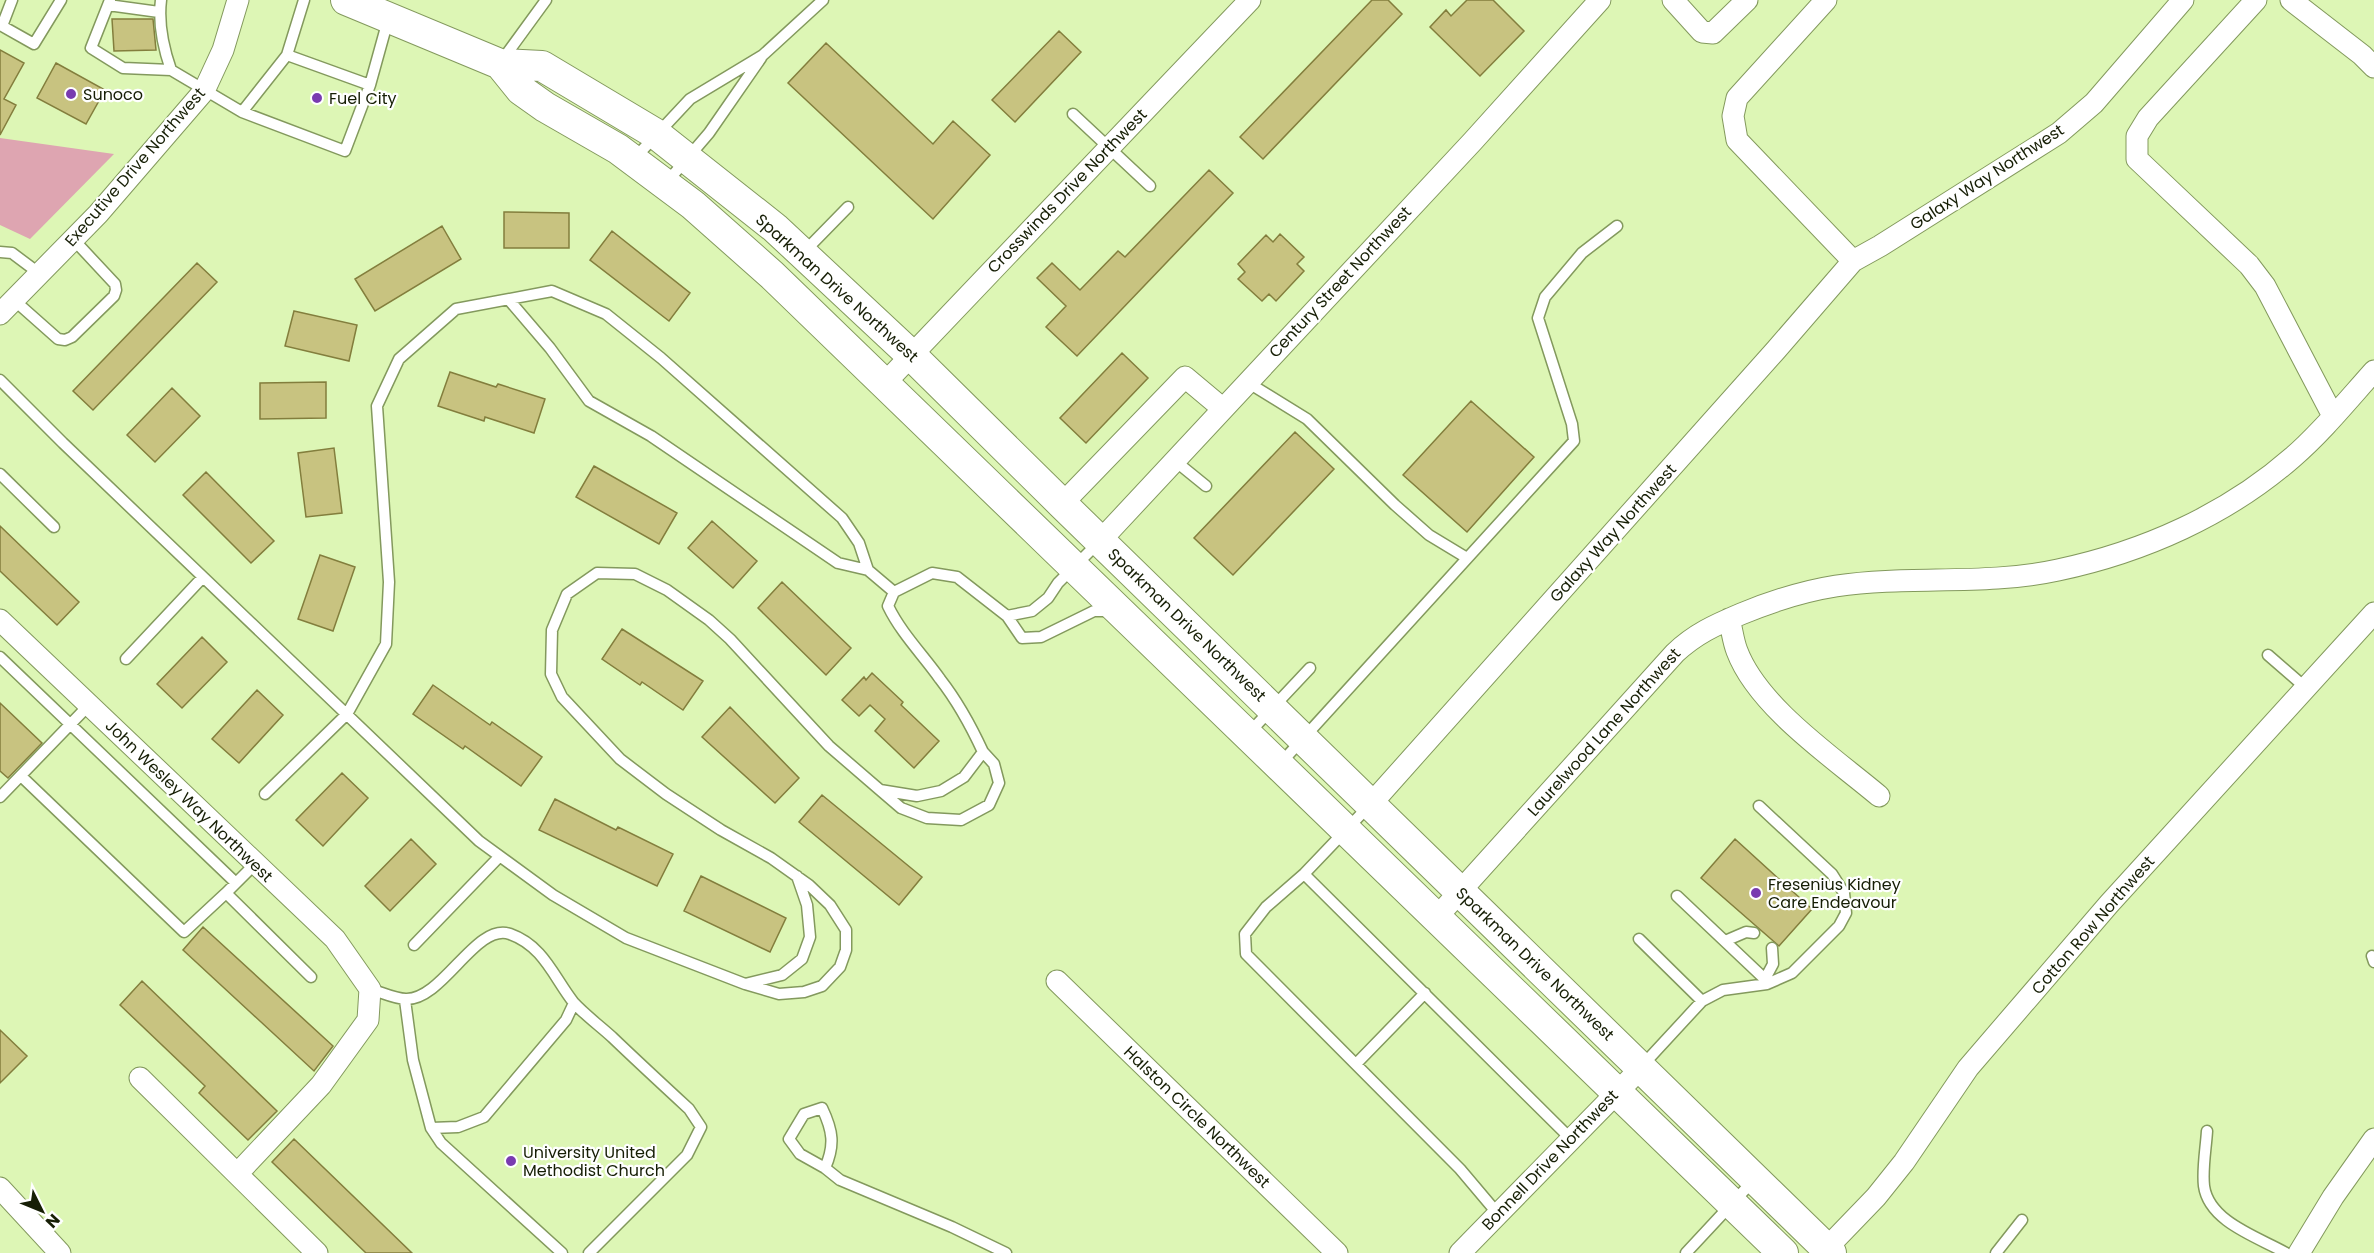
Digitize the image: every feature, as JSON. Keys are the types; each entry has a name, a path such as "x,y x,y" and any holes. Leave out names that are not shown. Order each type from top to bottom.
{"main road":[{"name":"Sparkman Drive Northwest","path":"346,0 500,64 542,66 656,134 686,160 775,228 911,354 1827,1251"},
{"name":"Sparkman Drive Northwest","path":"500,64 521,90 545,107 618,149 666,184 772,274 1783,1253"}],"street":[{"name":"Executive Drive Northwest","path":"7,307 98,214 204,91 223,51 238,0"},
{"name":"Crosswinds Drive Northwest","path":"885,383 1250,0"},
{"name":"Century Street Northwest","path":"1100,541 1473,141 1600,0"},
{"path":"1671,1 1702,32 1713,33 1747,0"},
{"path":"1826,0 1737,98 1733,116 1737,140 1853,261"},
{"name":"Galaxy Way Northwest","path":"1371,804 1795,330 1853,261 2059,133 2094,103 2183,0"},
{"path":"2256,0 2148,118 2137,136 2138,159 2249,265 2265,286 2333,416"},
{"path":"2290,0 2374,67"},
{"name":"Laurelwood Lane Northwest","path":"1436,918 1675,653 1690,639 1710,627 1753,609 1836,586 1920,581 1989,581 2057,571 2134,550 2192,524 2262,482 2294,456 2374,372"},
{"path":"1062,504 1185,378 1222,408"},
{"name":"Cotton Row Northwest","path":"1827,1251 1904,1162 1968,1068 2109,904 2374,613"},
{"path":"1729,619 1737,651 1752,678 1773,706 1879,796"},
{"name":"John Wesley Way Northwest","path":"0,620 335,939 370,989"},
{"name":"Halston Circle Northwest","path":"1057,981 1337,1253"},
{"path":"238,1173 321,1085 368,1020 370,989"},
{"name":"Bonnell Drive Northwest","path":"1460,1253 1641,1068"},
{"path":"140,1078 317,1253"},
{"path":"2299,1253 2327,1206 2374,1139"},
{"path":"0,1188 60,1253"}],"lane":[{"path":"12,0 2,27 34,44 60,0"},
{"path":"161,0 159,12 163,46 171,70"},
{"path":"242,112 287,55 304,0"},
{"path":"500,64 546,0"},
{"path":"633,160 690,99 763,55 823,0"},
{"path":"159,12 109,3 91,48 123,68 171,70 242,112 345,152 370,85 389,16"},
{"path":"287,55 370,85"},
{"path":"666,184 709,133 763,55"},
{"path":"1073,114 1150,186"},
{"path":"803,254 848,207"},
{"path":"1279,765 1574,441 1572,424 1538,318 1545,297 1582,253 1617,226"},
{"path":"7,307 58,339 65,340 72,337 114,296 115,284 73,239"},
{"path":"0,252 12,253 40,273"},
{"path":"265,794 347,714 386,644 389,582 377,406 399,359 456,309 552,291 606,314 661,358 842,518 859,543 868,570"},
{"path":"509,300 550,348 589,401 651,436 838,563 868,570 894,592"},
{"path":"0,380 478,841 553,895 626,938 745,984 779,994 804,992 822,986 840,967 846,950 846,930 830,905 796,876 771,858 721,830 666,794 620,759 562,697 551,674 552,630 567,594 597,573 635,574 667,590 709,620 730,639 829,746 901,808 927,818 961,820 989,805 999,783 994,764 983,752 968,719 941,679 894,620 888,606 894,592 911,581 932,573 957,577 1007,616 1022,638 1041,637 1094,611 1120,611"},
{"path":"1246,382 1307,419 1429,535 1467,558"},
{"path":"1174,460 1206,486"},
{"path":"0,474 54,526"},
{"path":"1007,616 1032,611 1048,598 1058,583 1100,541"},
{"path":"126,659 203,577"},
{"path":"2268,655 2306,688"},
{"path":"0,657 236,883"},
{"path":"1248,735 1310,668"},
{"path":"0,797 88,705"},
{"path":"880,790 917,796 941,791 964,777 983,752"},
{"path":"21,776 184,932 255,864"},
{"path":"1371,804 1304,874 1266,907 1245,934 1246,954 1460,1169 1498,1214"},
{"path":"1641,1068 1702,1001 1723,990 1792,973 1839,926 1846,913 1844,893 1832,874 1760,806"},
{"path":"414,945 499,856"},
{"path":"1304,874 1571,1139"},
{"path":"745,984 782,975 802,959 810,937 807,905 796,876"},
{"path":"226,893 311,977"},
{"path":"1677,896 1767,981"},
{"path":"1725,941 1746,932 1754,933"},
{"path":"370,989 405,1000 417,998 446,978 473,949 489,936 508,933 531,945 556,974 574,1003 689,1109 701,1127 687,1155 589,1253"},
{"path":"1639,939 1702,1001"},
{"path":"1767,981 1773,964 1772,948"},
{"path":"1356,1064 1425,993"},
{"path":"405,1000 413,1060 431,1128 441,1143 562,1253"},
{"path":"431,1128 458,1127 484,1117 566,1020 574,1003"},
{"path":"825,1168 832,1153 831,1127 822,1108 804,1114 789,1139 800,1154 825,1168 840,1180 952,1227 1006,1253"},
{"path":"2207,1131 2204,1185 2209,1203 2220,1217 2286,1253"},
{"path":"1686,1253 1755,1179"},
{"path":"1996,1253 2022,1220"}],"shaded area":[{"path":"0,138 114,154 30,239 0,225"}],"building":[{"path":"1372,0 1388,0 1402,14 1263,159 1240,137"},
{"path":"1467,0 1493,0 1524,31 1480,76 1430,27 1446,10 1451,16"},
{"path":"112,19 153,19 156,50 114,51"},
{"path":"1059,31 1081,52 1015,122 992,100"},
{"path":"826,43 933,144 953,121 990,155 933,219 788,83"},
{"path":"0,50 24,63 4,99 16,105 0,135"},
{"name":"Sunoco","path":"56,63 105,90 86,124 37,98"},
{"path":"1209,170 1233,193 1077,356 1046,327 1066,306 1037,278 1052,263 1080,290 1118,251 1125,257"},
{"path":"504,212 569,213 569,248 504,248"},
{"path":"442,226 461,259 375,311 355,279"},
{"path":"612,231 690,293 669,321 590,260"},
{"path":"1280,234 1304,257 1297,264 1304,271 1276,301 1269,294 1262,301 1238,279 1245,272 1238,264 1266,235 1273,242"},
{"path":"197,263 217,282 93,410 73,391"},
{"path":"294,311 357,325 349,361 285,346"},
{"path":"1122,353 1148,378 1086,443 1060,418"},
{"path":"450,372 496,387 498,384 545,399 534,433 485,417 484,421 438,406"},
{"path":"326,382 326,418 260,419 260,383"},
{"path":"172,388 200,416 155,462 127,435"},
{"path":"1471,401 1534,457 1467,532 1403,475"},
{"path":"1295,432 1334,469 1233,575 1194,538"},
{"path":"334,448 342,513 306,517 298,453"},
{"path":"594,466 677,513 659,544 576,497"},
{"path":"206,472 274,541 251,563 183,495"},
{"path":"712,521 757,561 733,588 688,548"},
{"path":"0,526 79,602 57,625 0,571"},
{"path":"320,555 355,567 333,631 298,619"},
{"path":"782,582 851,648 826,675 758,608"},
{"path":"622,629 703,681 683,710 642,682 640,685 602,659"},
{"path":"202,637 227,662 182,708 157,684"},
{"path":"872,673 903,702 901,705 939,741 914,768 875,731 885,719 870,705 859,716 842,700 864,677 866,680"},
{"path":"433,685 490,725 492,722 542,757 521,786 465,746 463,749 413,714"},
{"path":"257,690 283,715 239,763 212,739"},
{"path":"0,703 42,743 8,778 0,771"},
{"path":"730,707 799,778 775,803 702,737"},
{"path":"342,773 368,798 323,846 296,820"},
{"path":"822,795 922,877 899,905 799,822"},
{"path":"555,799 616,830 618,827 673,854 657,886 539,830"},
{"path":"411,839 436,864 390,911 365,886"},
{"name":"Fresenius Kidney Care Endeavour","path":"1735,839 1812,909 1779,946 1701,878"},
{"path":"701,876 786,918 770,952 684,911"},
{"path":"203,927 333,1046 314,1071 183,950"},
{"path":"142,981 277,1111 248,1140 199,1093 205,1086 120,1005"},
{"path":"0,1030 27,1056 0,1083"},
{"path":"294,1139 412,1253 366,1253 272,1162"}],"place":[{"name":"Sunoco","path":"71,94"},
{"name":"Fuel City","path":"317,98"},
{"name":"Fresenius Kidney Care Endeavour","path":"1756,893"},
{"name":"University United Methodist Church","path":"511,1161"}]}
